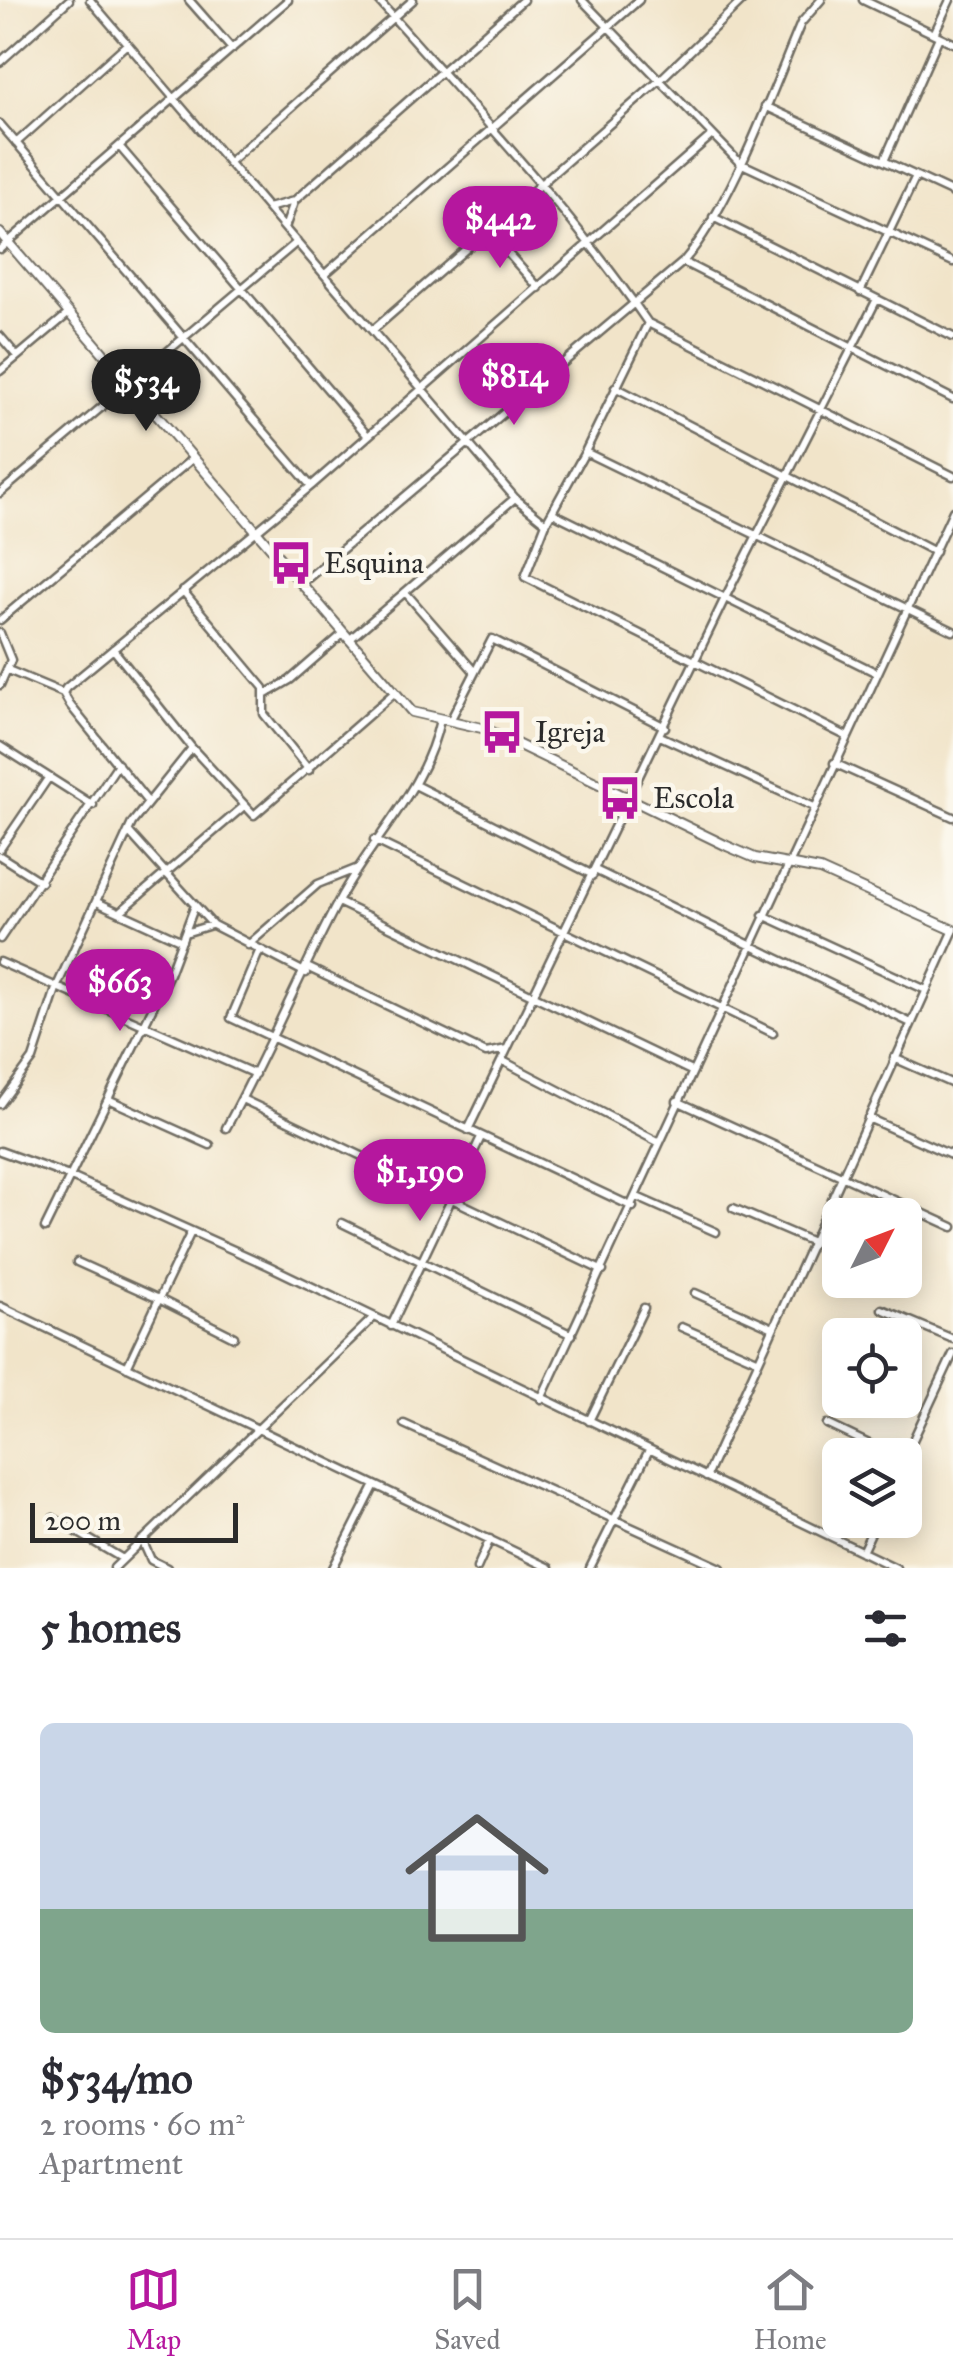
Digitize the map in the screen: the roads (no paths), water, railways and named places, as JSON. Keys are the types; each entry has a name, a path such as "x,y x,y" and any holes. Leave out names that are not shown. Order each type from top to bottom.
{"street":[{"path":"0,62 69,0"},
{"path":"90,0 515,498 546,523"},
{"path":"189,0 232,49"},
{"path":"0,249 288,0"},
{"path":"378,0 539,184 634,299 648,323 953,476"},
{"path":"228,163 413,0"},
{"path":"268,208 294,201 524,0"},
{"path":"582,0 740,163 953,262"},
{"path":"325,274 639,0"},
{"path":"372,330 660,80 743,0"},
{"path":"301,584 634,299 683,262 713,218 801,23 821,0"},
{"path":"863,0 953,43"},
{"path":"884,161 950,0"},
{"path":"16,142 127,44"},
{"path":"765,106 953,193"},
{"path":"0,124 311,486"},
{"path":"63,693 311,486 712,136"},
{"path":"119,146 367,434"},
{"path":"860,292 916,176"},
{"path":"284,228 294,201"},
{"path":"713,218 953,338"},
{"path":"486,230 540,288"},
{"path":"0,232 412,712 486,729 727,846 788,865 820,870 953,931 706,1477"},
{"path":"0,493 297,242"},
{"path":"683,262 953,399"},
{"path":"468,1130 726,598 876,300"},
{"path":"0,371 68,314"},
{"path":"648,323 546,523 526,576 846,736"},
{"path":"0,336 17,356"},
{"path":"615,387 791,474 935,552"},
{"path":"585,452 953,631"},
{"path":"0,620 192,459"},
{"path":"266,694 405,592 515,498"},
{"path":"542,1399 953,511"},
{"path":"553,513 877,674"},
{"path":"183,591 266,694 264,714 309,770"},
{"path":"405,592 473,670"},
{"path":"0,633 10,651 8,670 0,685"},
{"path":"451,719 492,639 665,727"},
{"path":"113,649 192,748 255,815 394,694"},
{"path":"8,670 63,693 147,801"},
{"path":"226,1128 338,902 374,840 414,785 432,750 440,720"},
{"path":"660,736 814,807"},
{"path":"0,746 93,805"},
{"path":"0,1104 33,1059 57,986 128,832 147,801 192,748"},
{"path":"0,939 118,764"},
{"path":"834,764 953,817"},
{"path":"41,882 0,852 49,777"},
{"path":"414,785 911,1023"},
{"path":"120,912 244,806"},
{"path":"128,832 194,908 213,925 259,952 486,1054 508,1049"},
{"path":"374,840 773,1033"},
{"path":"248,945 318,884 358,868"},
{"path":"99,902 182,941"},
{"path":"338,902 691,1071"},
{"path":"45,1228 145,1025 188,932 194,908"},
{"path":"763,915 926,990"},
{"path":"188,932 213,925"},
{"path":"259,952 229,1014 272,1038 633,1208"},
{"path":"0,962 254,1074"},
{"path":"486,1054 496,1074"},
{"path":"894,1058 953,1084"},
{"path":"502,1060 658,1142"},
{"path":"242,1099 604,1272"},
{"path":"110,1100 210,1146"},
{"path":"677,1101 953,1227"},
{"path":"868,1118 953,1156"},
{"path":"391,1326 481,1136"},
{"path":"0,1151 69,1176 191,1232 896,1568"},
{"path":"637,1196 716,1232"},
{"path":"732,1208 810,1242"},
{"path":"342,1223 572,1335"},
{"path":"127,1367 191,1232"},
{"path":"77,1262 234,1337"},
{"path":"695,1293 772,1327"},
{"path":"0,1306 549,1568"},
{"path":"589,1421 644,1308"},
{"path":"882,1309 953,1339"},
{"path":"114,1568 373,1318"},
{"path":"681,1327 757,1360"},
{"path":"914,1438 953,1354"},
{"path":"404,1424 721,1568"},
{"path":"827,1424 856,1438"},
{"path":"590,1568 649,1450"},
{"path":"334,1568 374,1487"},
{"path":"52,1518 123,1559"},
{"path":"862,1552 869,1538"},
{"path":"478,1568 490,1539"},
{"path":"142,1540 151,1560"},
{"path":"130,1552 167,1568"}],"place":[{"name":"Esquina","path":"291,563"},
{"name":"Igreja","path":"502,732"},
{"name":"Escola","path":"620,798"}]}
